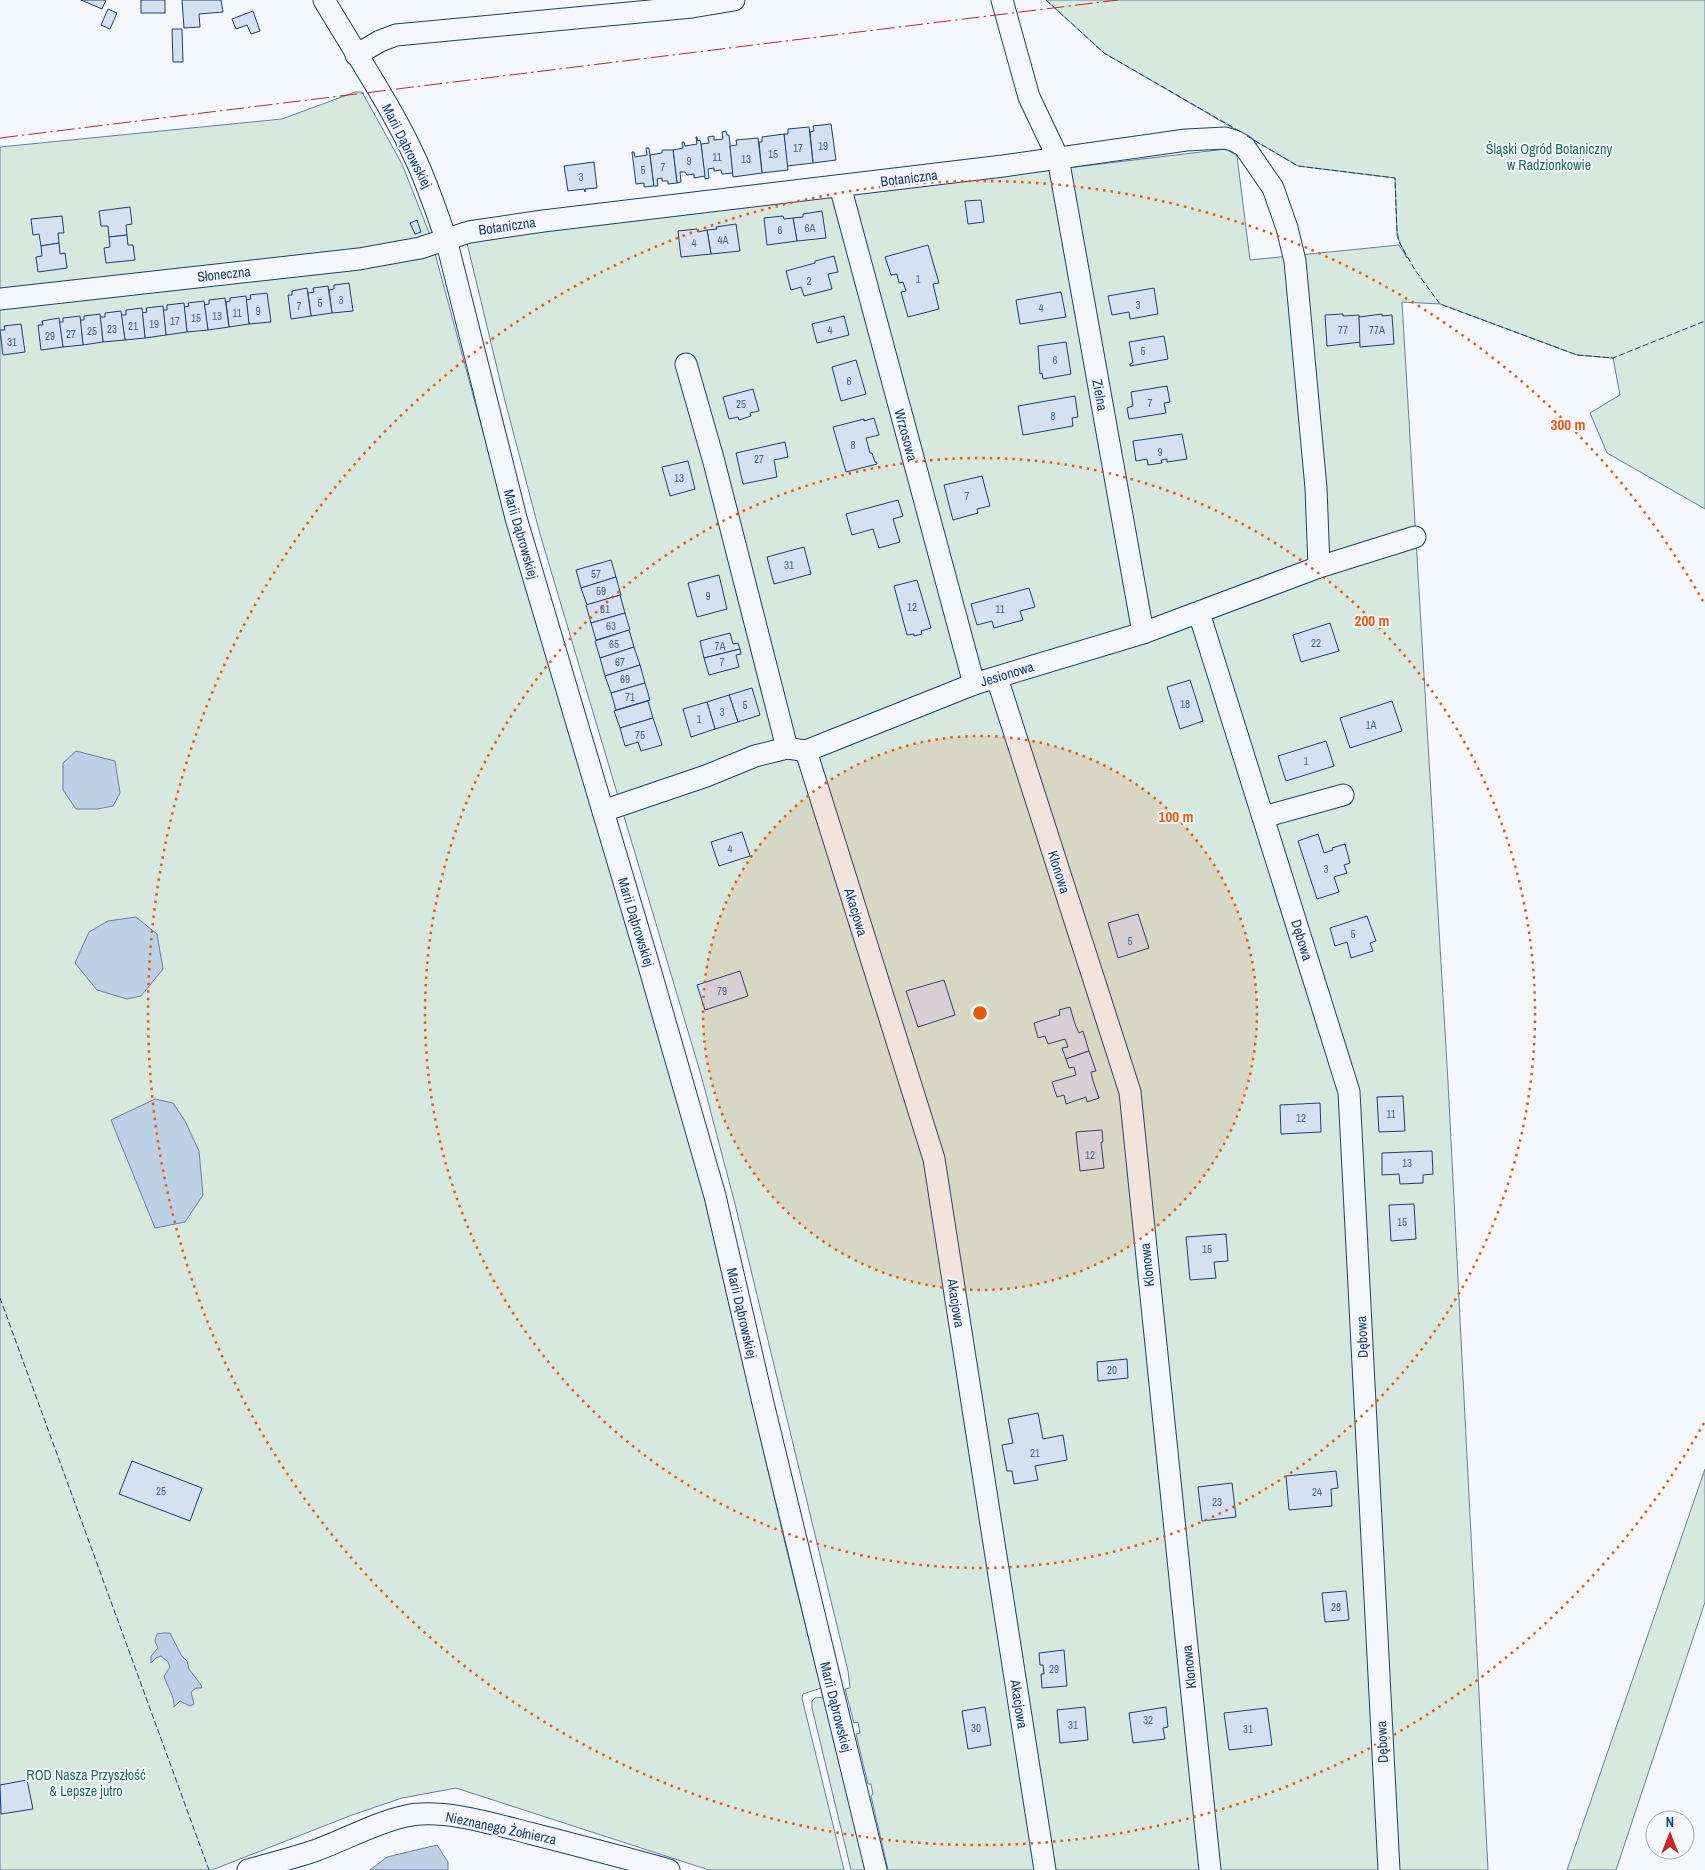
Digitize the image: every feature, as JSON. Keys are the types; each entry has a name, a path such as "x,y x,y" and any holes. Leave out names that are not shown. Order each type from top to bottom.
{"street":[{"name":"Marii Dąbrowskiej","path":"324,0 416,159 433,200 446,239 516,518 715,1196 876,1870"},
{"path":"356,55 380,41 396,35 692,7 734,0"},
{"name":"Zielna","path":"1004,8 1029,97 1058,158 1143,633"},
{"name":"Botaniczna","path":"446,239 469,232 543,221 840,186 1186,140 1225,138 1235,141 1244,146 1272,188 1287,228 1295,261 1316,488 1319,567"},
{"name":"Wrzosowa","path":"840,186 974,684"},
{"name":"Słoneczna","path":"0,299 359,258 420,248 446,239"},
{"name":"Akacjowa","path":"686,364 797,750 934,1159 1044,1870"},
{"name":"Jesionowa","path":"603,811 706,776 755,756 797,750 974,684 1143,633 1319,567 1415,537"},
{"name":"Dębowa","path":"1199,613 1350,1092 1389,1870"},
{"name":"Klonowa","path":"997,678 1130,1092 1210,1870"},
{"path":"1263,818 1343,795"},
{"name":"Nieznanego Żołnierza","path":"248,1870 314,1850 385,1822 419,1814 464,1818 490,1823 669,1870"}],"green space":[{"name":"Śląski Ogród Botaniczny w Radzionkowie","path":"1046,0 1705,0 1705,509 1607,453 1590,413 1620,395 1613,358 1577,355 1440,304 1402,302 1448,1082 1488,1870 888,1870 871,1796 873,1794 871,1784 868,1784 856,1734 860,1733 858,1722 854,1723 845,1689 850,1688 848,1671 735,1204 701,1075 540,534 504,397 467,243 472,239 1226,149 1237,156 1250,260 1399,245 1407,258 1397,236 1395,178 1298,166 1104,53"},
{"name":"ROD Nasza Przyszłość & Lepsze jutro","path":"355,92 362,92 402,164 430,235 511,536 696,1162 785,1543 821,1688 803,1694 802,1698 844,1870 709,1870 456,1788 402,1798 352,1815 212,1870 0,1870 0,147 282,119"},
{"path":"1705,1469 1705,1602 1616,1870 1567,1870"},
{"path":"824,1697 866,1870 851,1870 812,1708 812,1701 815,1698"}],"water":[{"path":"76,751 115,761 120,793 113,806 97,809 76,809 63,790 63,763"},
{"path":"136,917 157,934 163,969 141,996 127,999 97,990 75,963 89,932 108,921"},
{"path":"155,1099 173,1103 185,1121 199,1151 203,1195 185,1222 155,1228 111,1120"},
{"path":"170,1633 181,1655 187,1661 189,1669 201,1685 202,1688 196,1688 191,1692 194,1704 190,1706 180,1701 174,1707 172,1695 164,1676 170,1667 168,1662 161,1656 151,1663 151,1656 158,1648 155,1641 157,1634"},
{"path":"437,1845 448,1862 448,1870 370,1870 387,1857"}],"building":[{"path":"81,0 106,0 102,9"},
{"path":"141,0 165,0 165,13 141,13"},
{"path":"182,0 221,0 223,12 199,14 200,27 184,28"},
{"path":"108,9 117,13 110,29 101,25"},
{"path":"253,11 260,31 251,34 247,25 236,29 232,19"},
{"path":"172,29 182,29 183,62 173,62"},
{"path":"831,124 836,160 813,163 810,132 814,131 813,126"},
{"path":"809,127 813,163 787,166 784,134 788,134 788,129"},
{"path":"726,131 727,135 729,135 733,173 722,174 721,170 714,171 714,168 708,169 709,178 705,179 701,144 709,143 708,137 714,136 714,140 723,139 722,132"},
{"path":"784,134 788,170 762,173 759,142 762,142 762,137"},
{"path":"696,137 698,141 700,140 701,144 705,176 694,178 694,174 687,175 685,172 680,172 681,182 677,183 673,150 683,148 682,142 684,142 685,146 697,144"},
{"path":"758,138 762,173 733,177 730,146 737,145 736,140"},
{"path":"646,148 649,148 654,186 644,187 644,183 636,184 632,152 634,152 635,157 647,155"},
{"path":"662,150 673,150 677,183 668,184 668,181 662,181 662,178 657,179 658,186 654,186 650,155 662,153"},
{"path":"594,162 597,188 585,189 585,192 584,189 568,191 564,166"},
{"path":"981,200 984,222 968,224 965,201"},
{"path":"130,207 132,224 126,225 127,235 109,237 108,226 101,226 99,211"},
{"path":"822,211 826,238 797,241 793,218 803,217 803,214"},
{"path":"62,216 64,233 58,233 59,243 41,246 39,234 33,235 31,219"},
{"path":"783,216 784,219 793,218 797,241 767,245 764,218"},
{"path":"417,220 421,232 415,234 410,223"},
{"path":"736,224 740,251 711,254 707,230"},
{"path":"697,229 698,232 707,230 711,254 681,257 678,231"},
{"path":"127,235 128,245 133,245 135,260 106,263 104,248 110,247 109,237"},
{"path":"59,243 60,254 65,253 67,268 38,272 36,257 42,256 41,246"},
{"path":"928,245 939,283 933,284 939,309 908,317 901,292 906,291 903,282 899,283 897,274 891,275 885,257"},
{"path":"834,256 838,272 828,274 832,289 804,296 801,287 791,290 786,271"},
{"path":"349,283 353,311 332,313 329,290 334,289 334,285"},
{"path":"328,286 332,313 311,316 308,293 314,292 313,288"},
{"path":"307,288 311,316 291,319 288,295 292,295 292,291"},
{"path":"1154,288 1158,314 1130,319 1129,312 1112,315 1108,296"},
{"path":"1061,292 1066,317 1020,324 1016,300"},
{"path":"267,293 271,322 249,324 246,300 251,299 250,295"},
{"path":"246,296 249,324 229,327 226,302 230,301 230,298"},
{"path":"225,298 229,327 208,330 204,305 209,304 209,300"},
{"path":"204,301 208,330 187,332 184,307 189,306 188,303"},
{"path":"184,303 187,332 166,335 163,310 167,310 167,305"},
{"path":"163,306 166,335 145,338 142,313 147,312 146,308"},
{"path":"142,308 145,338 125,340 121,315 126,315 126,310"},
{"path":"121,311 125,340 103,342 100,317 105,317 105,313"},
{"path":"100,314 103,342 83,345 80,320 84,320 84,316"},
{"path":"1343,314 1343,316 1359,315 1361,342 1327,346 1325,315"},
{"path":"1382,314 1382,316 1392,315 1394,344 1360,347 1359,317"},
{"path":"80,316 83,345 63,347 59,322 63,322 63,318"},
{"path":"844,316 849,335 817,343 812,324"},
{"path":"59,318 63,347 41,350 38,325 43,325 42,321"},
{"path":"21,324 25,352 3,355 0,330 5,330 4,326"},
{"path":"1164,336 1168,359 1130,366 1133,363 1129,342"},
{"path":"1066,342 1071,374 1043,379 1042,373 1040,374 1038,346"},
{"path":"856,360 866,394 841,401 832,367"},
{"path":"1167,386 1170,402 1164,403 1166,413 1129,419 1127,408 1133,406 1131,392"},
{"path":"753,389 759,411 750,413 751,416 739,420 738,417 729,419 723,397"},
{"path":"1075,396 1078,417 1072,418 1073,426 1023,435 1018,406"},
{"path":"874,418 879,435 866,438 870,453 872,453 877,464 846,472 833,427"},
{"path":"1182,434 1187,459 1167,462 1167,459 1161,460 1162,463 1148,465 1147,459 1136,461 1133,441"},
{"path":"785,442 788,457 774,460 777,477 743,484 736,453"},
{"path":"688,461 695,489 670,496 662,467"},
{"path":"982,476 990,506 977,509 978,513 953,520 944,485"},
{"path":"898,500 903,516 893,519 900,542 879,548 873,529 852,535 846,514"},
{"path":"804,547 811,574 774,584 767,557"},
{"path":"611,560 616,577 581,588 576,570"},
{"path":"719,575 727,609 697,617 688,583"},
{"path":"616,577 621,595 587,605 581,588"},
{"path":"917,580 931,628 921,631 922,634 914,636 914,634 907,635 894,586"},
{"path":"1029,588 1035,607 1020,611 1023,620 994,628 992,621 977,625 971,604"},
{"path":"620,595 625,613 591,623 586,605"},
{"path":"625,613 630,630 596,640 591,623"},
{"path":"1330,623 1339,651 1301,662 1293,635"},
{"path":"629,630 634,647 600,658 595,641"},
{"path":"730,633 733,644 738,643 740,649 704,658 700,641"},
{"path":"634,647 640,665 605,676 600,658"},
{"path":"740,649 741,654 736,655 739,667 709,675 704,658"},
{"path":"640,665 645,683 611,693 605,676"},
{"path":"1190,680 1203,721 1180,729 1167,687"},
{"path":"645,683 650,700 616,710 611,693"},
{"path":"752,688 760,715 738,722 729,695"},
{"path":"729,695 738,722 715,729 707,702"},
{"path":"648,701 653,718 620,728 614,711"},
{"path":"1392,701 1402,731 1350,748 1340,718"},
{"path":"707,702 715,729 691,737 683,709"},
{"path":"653,718 662,745 641,751 638,742 625,746 620,728"},
{"path":"1326,741 1334,766 1286,781 1278,756"},
{"path":"742,832 750,856 719,866 711,842"},
{"path":"1318,834 1324,853 1345,844 1350,863 1344,865 1347,873 1334,877 1339,892 1317,899 1298,841"},
{"path":"1138,914 1149,948 1118,958 1108,923"},
{"path":"1367,916 1376,941 1370,943 1373,951 1351,958 1347,942 1335,946 1330,928"},
{"path":"740,971 748,996 705,1010 697,985"},
{"path":"944,980 955,1015 918,1027 906,991"},
{"path":"1070,1007 1079,1033 1083,1031 1089,1051 1066,1059 1062,1048 1068,1047 1065,1039 1048,1044 1045,1036 1038,1038 1034,1023 1060,1015 1059,1010"},
{"path":"1089,1051 1096,1071 1091,1072 1099,1098 1087,1102 1086,1097 1066,1104 1064,1095 1057,1097 1052,1082 1076,1075 1074,1067 1069,1068 1066,1059"},
{"path":"1403,1096 1405,1131 1379,1132 1377,1097"},
{"path":"1320,1103 1321,1132 1281,1134 1280,1105"},
{"path":"1102,1130 1103,1142 1101,1142 1104,1168 1080,1171 1076,1132"},
{"path":"1432,1151 1433,1174 1423,1175 1423,1183 1400,1184 1399,1174 1382,1175 1382,1153"},
{"path":"1414,1204 1416,1239 1391,1241 1389,1205"},
{"path":"1226,1234 1228,1261 1214,1262 1216,1278 1190,1280 1186,1237"},
{"path":"1127,1359 1128,1378 1098,1381 1097,1362"},
{"path":"1038,1413 1043,1439 1063,1435 1067,1460 1035,1466 1038,1480 1014,1484 1012,1471 1007,1471 1002,1445 1013,1443 1008,1419"},
{"path":"132,1461 202,1488 190,1521 119,1494"},
{"path":"1336,1471 1338,1488 1331,1489 1332,1506 1289,1510 1286,1476"},
{"path":"1232,1483 1236,1517 1202,1521 1198,1487"},
{"path":"1346,1591 1349,1620 1325,1622 1322,1593"},
{"path":"1064,1650 1067,1686 1042,1688 1041,1674 1044,1674 1043,1665 1040,1665 1039,1653"},
{"path":"985,1707 991,1745 968,1749 962,1711"},
{"path":"1085,1707 1088,1740 1060,1743 1057,1710"},
{"path":"1166,1707 1168,1727 1163,1728 1165,1739 1133,1743 1129,1713"},
{"path":"1267,1708 1272,1745 1229,1750 1224,1713"},
{"path":"27,1780 33,1809 1,1814 0,1785"}],"fence":[{"path":"1046,0 1104,53 1241,132"},
{"path":"1247,136 1298,166 1395,178 1399,242 1415,270 1440,304 1577,355 1613,358 1705,321"},
{"path":"0,1298 209,1870"}],"power":[{"path":"0,138 1118,0"}]}
